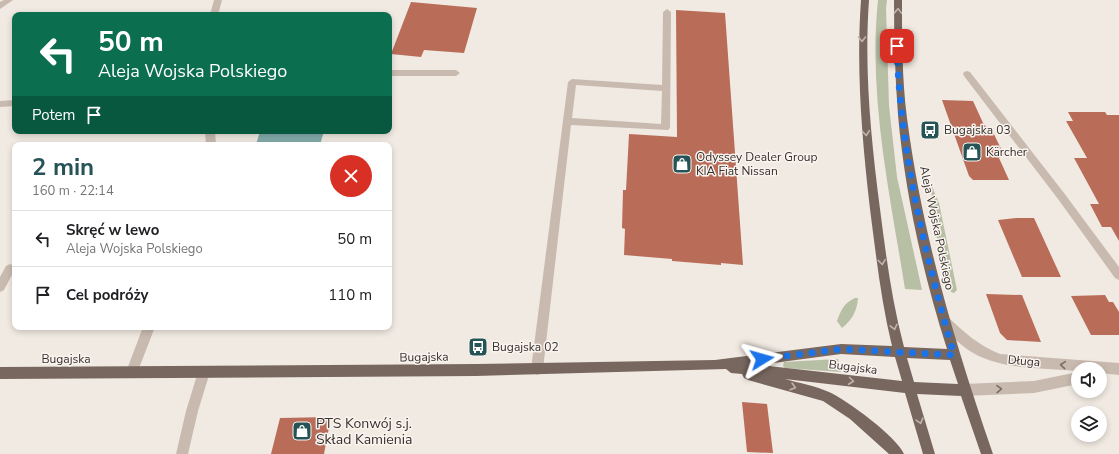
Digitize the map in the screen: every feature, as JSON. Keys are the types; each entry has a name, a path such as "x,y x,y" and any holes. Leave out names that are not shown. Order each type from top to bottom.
{"main road":[{"path":"865,0 862,31 862,60 866,133 888,302 900,352 929,454"},
{"name":"Aleja Wojska Polskiego","path":"898,0 898,82 904,135 916,212 964,390 987,454"},
{"name":"Bugajska","path":"0,374 537,369 715,365 841,349 954,355"},
{"path":"715,365 825,396 836,402 873,430 898,454"},
{"name":"Bugajska","path":"715,365 910,388 964,390"}],"street":[{"path":"0,6 9,0"},
{"path":"215,12 218,0"},
{"path":"568,121 665,128 666,12"},
{"path":"392,73 456,73"},
{"path":"967,74 1061,196 1119,275"},
{"path":"537,369 572,82 666,88"},
{"path":"0,104 12,104"},
{"path":"0,287 10,269"},
{"name":"Długa","path":"944,320 971,345 1000,359 1117,369"},
{"path":"132,372 148,330"},
{"name":"Długa","path":"1107,371 1117,369"},
{"path":"182,454 192,412 204,372"},
{"name":"Długa","path":"964,390 1034,388 1071,380"}],"green space":[{"path":"878,0 887,0 889,106 897,177 922,290 905,289 887,181 878,109 876,73"},
{"path":"931,184 939,203 957,290 954,293 951,292 933,223"},
{"path":"855,298 858,298 855,311 849,322 842,328 837,321 840,313 843,307"},
{"path":"838,359 841,372 785,368 783,366 784,362"}],"water":[{"path":"259,134 323,134 321,142 257,142"}],"building":[{"path":"411,2 477,8 464,53 424,50 421,57 392,54"},
{"name":"Odyssey Dealer Group KIA Fiat Nissan","path":"676,10 725,13 743,265 721,263 721,265 672,261 672,259 624,255 625,229 622,228 623,190 626,190 629,134 677,137"},
{"path":"942,100 973,101 984,125 992,130 1004,155 999,158 1009,180 973,180 969,176"},
{"path":"1068,112 1105,112 1107,115 1119,115 1119,241 1111,227 1102,227 1090,204 1099,204 1074,158 1087,158 1066,121 1073,121"},
{"path":"1034,218 1061,277 1022,277 998,220"},
{"path":"986,294 1022,295 1041,342 1007,340 1000,333"},
{"path":"1105,295 1109,302 1113,302 1119,312 1119,335 1091,335 1071,296"},
{"path":"742,402 767,404 773,453 747,452"},
{"name":"PTS Konwój s.j. Skład Kamienia","path":"331,417 324,454 271,454 280,418"}],"place":[{"name":"Bugajska 03","path":"930,130"},
{"name":"Kärcher","path":"972,152"},
{"name":"Odyssey Dealer Group KIA Fiat Nissan","path":"682,164"},
{"name":"Bugajska 02","path":"478,347"},
{"name":"PTS Konwój s.j. Skład Kamienia","path":"302,431"}],"route":[{"path":"762,359 841,349 954,355 916,212 900,109 897,46"}]}
